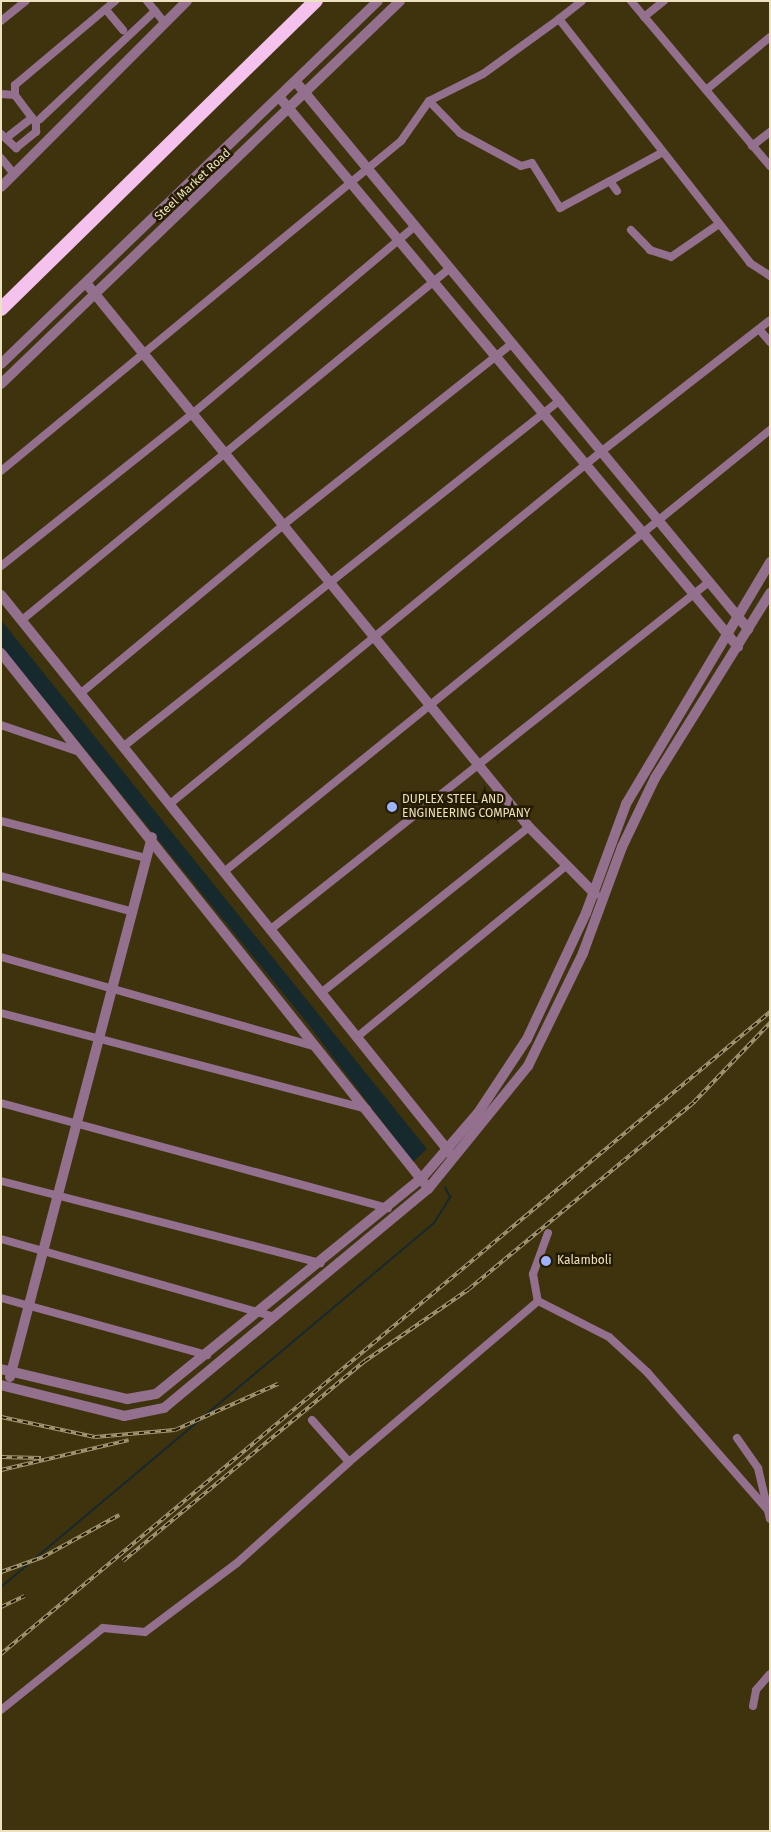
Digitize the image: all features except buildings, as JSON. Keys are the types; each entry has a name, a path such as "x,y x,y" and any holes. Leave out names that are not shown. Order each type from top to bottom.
{"highway":[{"path":"1,297 304,1"},
{"path":"1,309 316,1"}],"street":[{"path":"1,21 26,1"},
{"path":"15,95 20,80 107,11 115,1"},
{"path":"147,1 165,23"},
{"path":"1,187 187,1"},
{"name":"Steel Market Road","path":"1,384 306,95 400,1"},
{"path":"1,471 144,355 366,168 401,141 430,101 483,74 582,1"},
{"path":"631,1 770,166"},
{"path":"644,17 664,1"},
{"name":"Steel Market Road","path":"1,364 280,98 372,3"},
{"path":"107,11 124,30"},
{"path":"10,135 36,119 155,11"},
{"path":"559,19 750,263 770,276"},
{"path":"706,90 770,37"},
{"path":"296,82 748,629"},
{"path":"1,94 15,95 36,119 38,128 19,147 13,147 1,134"},
{"path":"280,98 436,280 738,646"},
{"path":"430,101 460,133 521,166 532,163 560,208 663,152"},
{"path":"41,128 50,139"},
{"path":"752,146 770,132"},
{"path":"1,158 14,174"},
{"path":"610,181 617,191"},
{"path":"631,230 650,250 671,257 719,224"},
{"path":"1,566 192,414 415,226"},
{"path":"22,620 450,268"},
{"path":"86,283 529,827 602,902"},
{"path":"170,804 602,450 770,320"},
{"path":"759,329 770,342"},
{"path":"81,693 283,524 513,344"},
{"path":"124,746 560,400"},
{"path":"225,872 643,531 770,430"},
{"path":"6,1370 143,1399 168,1387 388,1208 424,1176 447,1152 478,1113 538,1020 626,804 726,632 770,562"},
{"path":"271,930 480,767 709,582"},
{"path":"152,837 130,911 28,1306 6,1370 4,1386 124,1416 149,1414 178,1399 432,1185 528,1066 551,1024 656,778 770,593"},
{"path":"1,595 124,746 454,1160"},
{"path":"1,653 152,837 367,1109 432,1185"},
{"path":"1,725 82,752"},
{"path":"1,820 146,858"},
{"path":"321,993 529,827"},
{"path":"357,1037 566,866"},
{"path":"1,876 130,911"},
{"path":"1,957 317,1047"},
{"path":"1,1013 367,1109"},
{"path":"1,1103 388,1208"},
{"path":"1,1181 55,1197 321,1263"},
{"path":"538,1301 533,1274 548,1233"},
{"path":"1,1240 260,1311 274,1317"},
{"path":"1,1298 207,1355"},
{"path":"1,1710 103,1628 145,1632 237,1563 349,1462 538,1301"},
{"path":"538,1301 609,1337 647,1372 769,1514"},
{"path":"312,1420 349,1462"},
{"path":"737,1438 758,1468 769,1514"},
{"path":"753,1706 756,1690 770,1674"}],"water":[{"path":"1,620 427,1149 413,1162 304,1019 1,646"}],"waterway":[{"path":"1,1587 434,1223 450,1197 445,1187"}],"railway":[{"path":"1,1654 770,1012"},
{"path":"123,1561 365,1361 469,1289 694,1102 770,1023"},
{"path":"1,1417 95,1437 175,1430 278,1384"},
{"path":"1,1470 129,1440"},
{"path":"1,1457 41,1458"},
{"path":"1,1572 43,1557 119,1515"},
{"path":"1,1607 25,1596"}],"place":[{"name":"DUPLEX STEEL AND ENGINEERING COMPANY","path":"392,807"},
{"name":"Kalamboli","path":"546,1261"}]}
